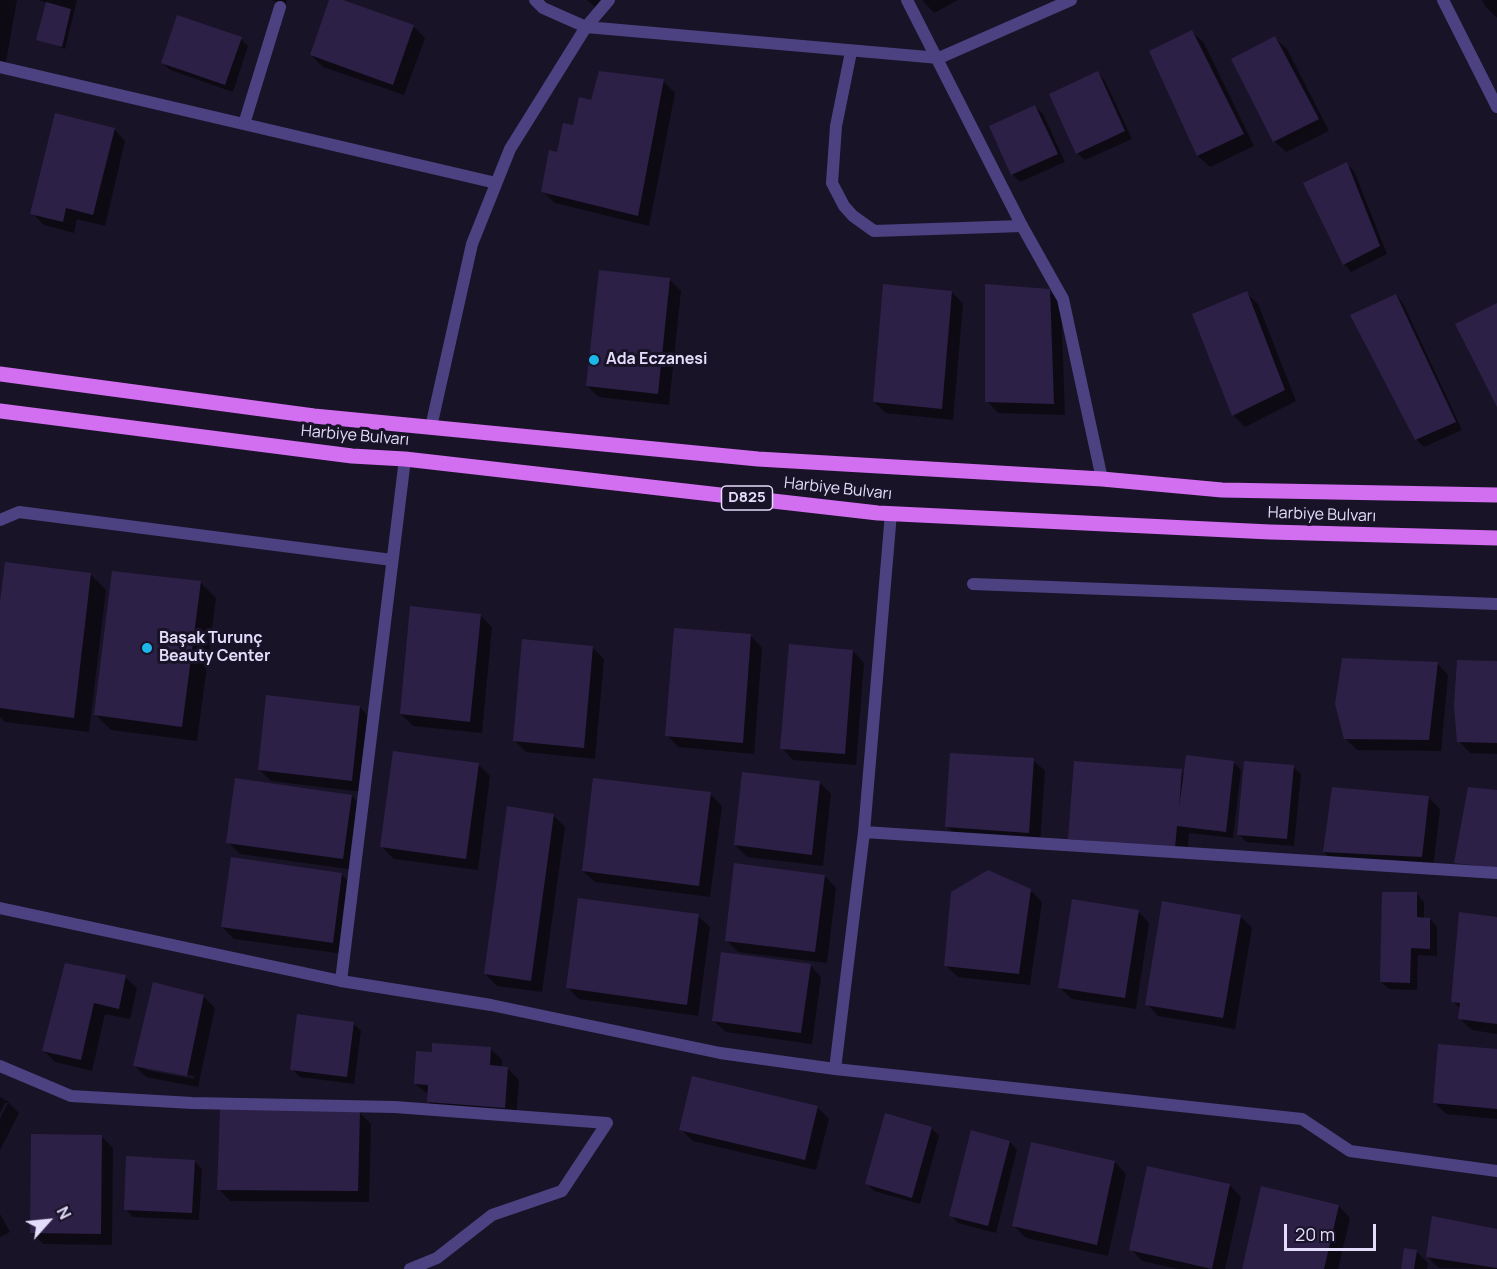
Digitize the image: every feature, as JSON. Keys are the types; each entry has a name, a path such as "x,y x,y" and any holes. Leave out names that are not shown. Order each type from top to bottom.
{"main road":[{"name":"Harbiye Bulvarı","path":"0,374 314,416 758,459 1102,479 1222,490 1497,495"},
{"name":"Harbiye Bulvarı","path":"0,411 352,456 405,459 891,513 1270,532 1497,538"}],"street":[{"path":"535,0 543,8 586,27 939,58 1071,0"},
{"path":"431,427 472,243 510,149 586,27 609,0"},
{"path":"907,0 939,58 1022,226 1063,299 1102,479"},
{"path":"1443,0 1497,107"},
{"path":"244,124 280,7"},
{"path":"851,52 836,126 832,183 844,206 853,216 874,231 1022,226"},
{"path":"0,67 496,183"},
{"path":"341,981 405,459"},
{"path":"0,520 19,512 392,561"},
{"path":"835,1069 864,832 891,513"},
{"path":"973,584 1497,604"},
{"path":"864,832 1497,873"},
{"path":"0,909 341,981 491,1005 720,1053 835,1069 1302,1119 1350,1151 1497,1171"},
{"path":"0,1066 71,1096 192,1103 395,1107 607,1123 562,1191 492,1215 437,1258 410,1269"}],"building":[{"path":"329,0 343,0 414,25 393,85 310,55"},
{"path":"46,2 71,9 62,47 36,40"},
{"path":"177,15 242,37 225,85 161,63"},
{"path":"1192,30 1244,134 1197,156 1149,51"},
{"path":"1275,36 1319,119 1273,142 1231,59"},
{"path":"599,71 664,79 638,216 541,192 549,150 557,152 563,123 573,125 579,97 591,100"},
{"path":"1098,71 1125,131 1076,154 1049,94"},
{"path":"1035,105 1058,154 1011,175 989,126"},
{"path":"55,113 115,128 93,215 66,208 63,222 30,214"},
{"path":"1347,162 1380,246 1343,265 1303,183"},
{"path":"599,270 670,278 658,394 586,386"},
{"path":"883,284 952,291 942,409 873,402"},
{"path":"985,284 1050,289 1054,404 985,402"},
{"path":"1247,291 1285,390 1232,416 1192,314"},
{"path":"1396,294 1456,422 1415,440 1350,315"},
{"path":"1497,303 1497,407 1455,324"},
{"path":"5,562 91,573 74,718 0,708 0,602"},
{"name":"Başak Turunç Beauty Center","path":"112,571 201,581 182,727 94,715"},
{"path":"410,606 481,614 470,722 400,714"},
{"path":"674,628 751,634 743,743 665,736"},
{"path":"522,639 593,646 584,748 513,741"},
{"path":"789,644 853,650 845,754 780,749"},
{"path":"1342,658 1438,662 1429,740 1344,739 1335,704"},
{"path":"1457,660 1497,661 1497,743 1457,742 1454,706"},
{"path":"266,695 360,706 352,781 258,770"},
{"path":"393,751 479,763 466,859 380,847"},
{"path":"950,753 1034,758 1029,833 945,827"},
{"path":"1186,755 1234,761 1226,832 1177,826 1175,848 1068,839 1074,761 1182,769 1179,808"},
{"path":"1244,761 1294,765 1287,839 1237,835"},
{"path":"742,772 820,781 812,855 734,845"},
{"path":"235,778 352,795 343,859 226,843"},
{"path":"593,778 711,792 699,886 582,871"},
{"path":"1332,787 1429,796 1422,857 1323,852"},
{"path":"1468,787 1497,790 1497,868 1454,863"},
{"path":"507,806 554,814 531,981 484,974"},
{"path":"231,857 342,873 333,943 221,927"},
{"path":"734,863 825,875 815,952 725,941"},
{"path":"988,870 1031,889 1019,974 944,966 951,892"},
{"path":"1382,892 1417,892 1417,917 1430,918 1430,949 1411,948 1410,983 1380,982"},
{"path":"578,898 699,914 687,1005 566,988"},
{"path":"1072,899 1139,910 1125,998 1058,988"},
{"path":"1162,901 1241,915 1223,1018 1145,1005"},
{"path":"1459,912 1497,917 1497,1024 1458,1019 1460,1003 1451,1002"},
{"path":"721,952 811,964 801,1033 712,1021"},
{"path":"65,963 126,975 119,1009 94,1003 81,1060 42,1051"},
{"path":"153,982 204,995 187,1076 133,1066"},
{"path":"297,1014 354,1022 347,1077 290,1070"},
{"path":"432,1043 491,1047 490,1065 508,1067 505,1108 427,1102 428,1085 414,1084 416,1051 432,1052"},
{"path":"1438,1044 1497,1049 1497,1109 1433,1103"},
{"path":"692,1076 818,1106 805,1160 679,1130"},
{"path":"220,1109 360,1111 358,1191 217,1190"},
{"path":"885,1113 932,1127 912,1198 865,1184"},
{"path":"971,1130 1010,1141 988,1226 949,1216"},
{"path":"31,1134 102,1135 101,1234 30,1233"},
{"path":"1031,1142 1115,1161 1097,1245 1012,1226"},
{"path":"126,1156 195,1160 192,1213 124,1210"},
{"path":"1147,1166 1230,1184 1212,1269 1129,1250"},
{"path":"1261,1186 1339,1205 1324,1269 1242,1269"},
{"path":"1432,1216 1497,1229 1497,1268 1426,1257"},
{"path":"1404,1248 1417,1250 1414,1269 1401,1269"}],"place":[{"name":"Ada Eczanesi","path":"594,360"},
{"name":"Başak Turunç Beauty Center","path":"147,648"}]}
